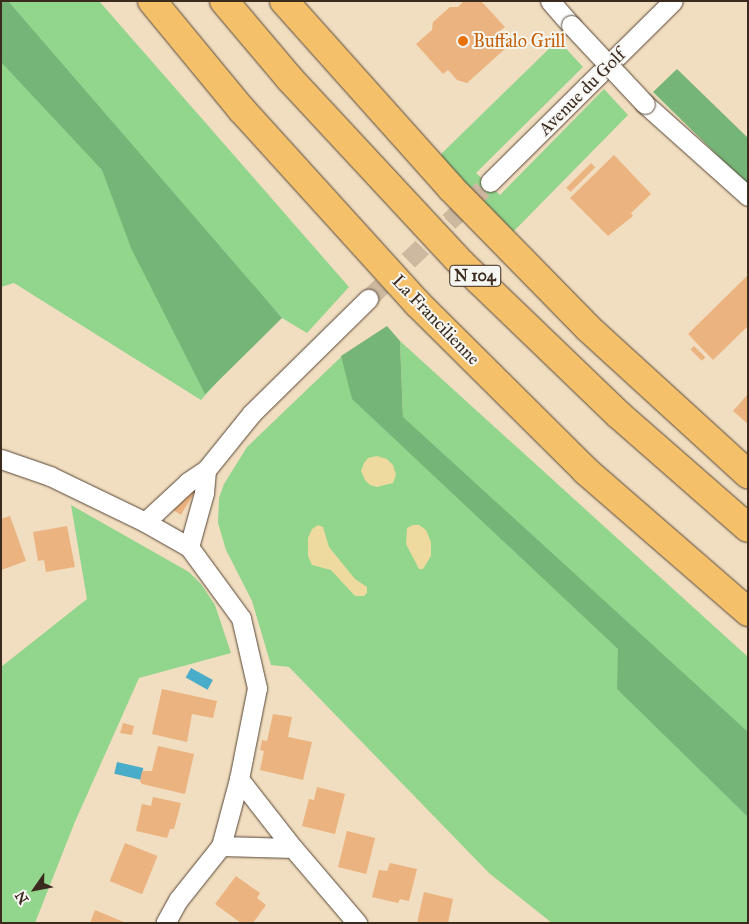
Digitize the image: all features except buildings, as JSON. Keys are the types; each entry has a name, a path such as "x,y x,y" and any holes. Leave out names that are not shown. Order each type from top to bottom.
{"highway":[{"name":"La Francilienne","path":"152,1 242,110 418,304 586,470 748,612"},
{"name":"N 104","path":"224,1 289,78 462,264 619,415 748,528"},
{"path":"284,1 451,188 588,328 748,474"}],"street":[{"path":"550,1 645,104 748,196"},
{"name":"Avenue du Golf","path":"490,182 673,1"},
{"path":"145,522 188,482 206,470 252,413 368,299"},
{"path":"1,459 50,476 145,522 189,547 241,618 257,688 239,779 221,846 178,900 165,923"},
{"path":"189,547 204,493 206,470"},
{"path":"239,779 293,848 357,923"},
{"path":"221,846 293,848"}],"green space":[{"path":"1,1 99,1 349,287 307,333 282,318 266,300 218,381 201,400 14,283 1,287"},
{"path":"1,1 8,1 282,318 205,394 131,248 102,170 1,62"},
{"path":"558,40 583,67 476,173 500,195 604,89 628,115 513,232 437,158"},
{"path":"677,69 748,138 748,185 653,92"},
{"path":"387,326 400,341 403,417 748,732 748,817 617,689 618,649 352,399 341,356"},
{"path":"400,341 748,657 748,923 552,923 489,873 289,667 271,665 252,601 226,550 218,523 219,498 224,484 247,447 341,357 403,416"},
{"path":"71,505 189,572 201,584 215,605 231,653 139,678 74,824 35,923 1,923 1,667 87,599"}],"sand":[{"path":"377,456 387,459 393,465 396,475 393,483 377,487 370,485 365,480 361,471 364,463 368,458"},
{"path":"318,525 323,527 329,547 355,579 367,587 367,593 364,596 355,596 331,570 312,565 308,556 308,538 312,529"},
{"path":"419,525 426,530 431,542 431,556 423,569 419,569 406,544 407,528"}],"water":[{"path":"191,668 213,680 208,690 186,678"},
{"path":"117,762 143,768 141,780 114,774"}],"tunnel":[{"path":"368,299 490,182"}],"place":[{"name":"Buffalo Grill","path":"463,41"}]}
